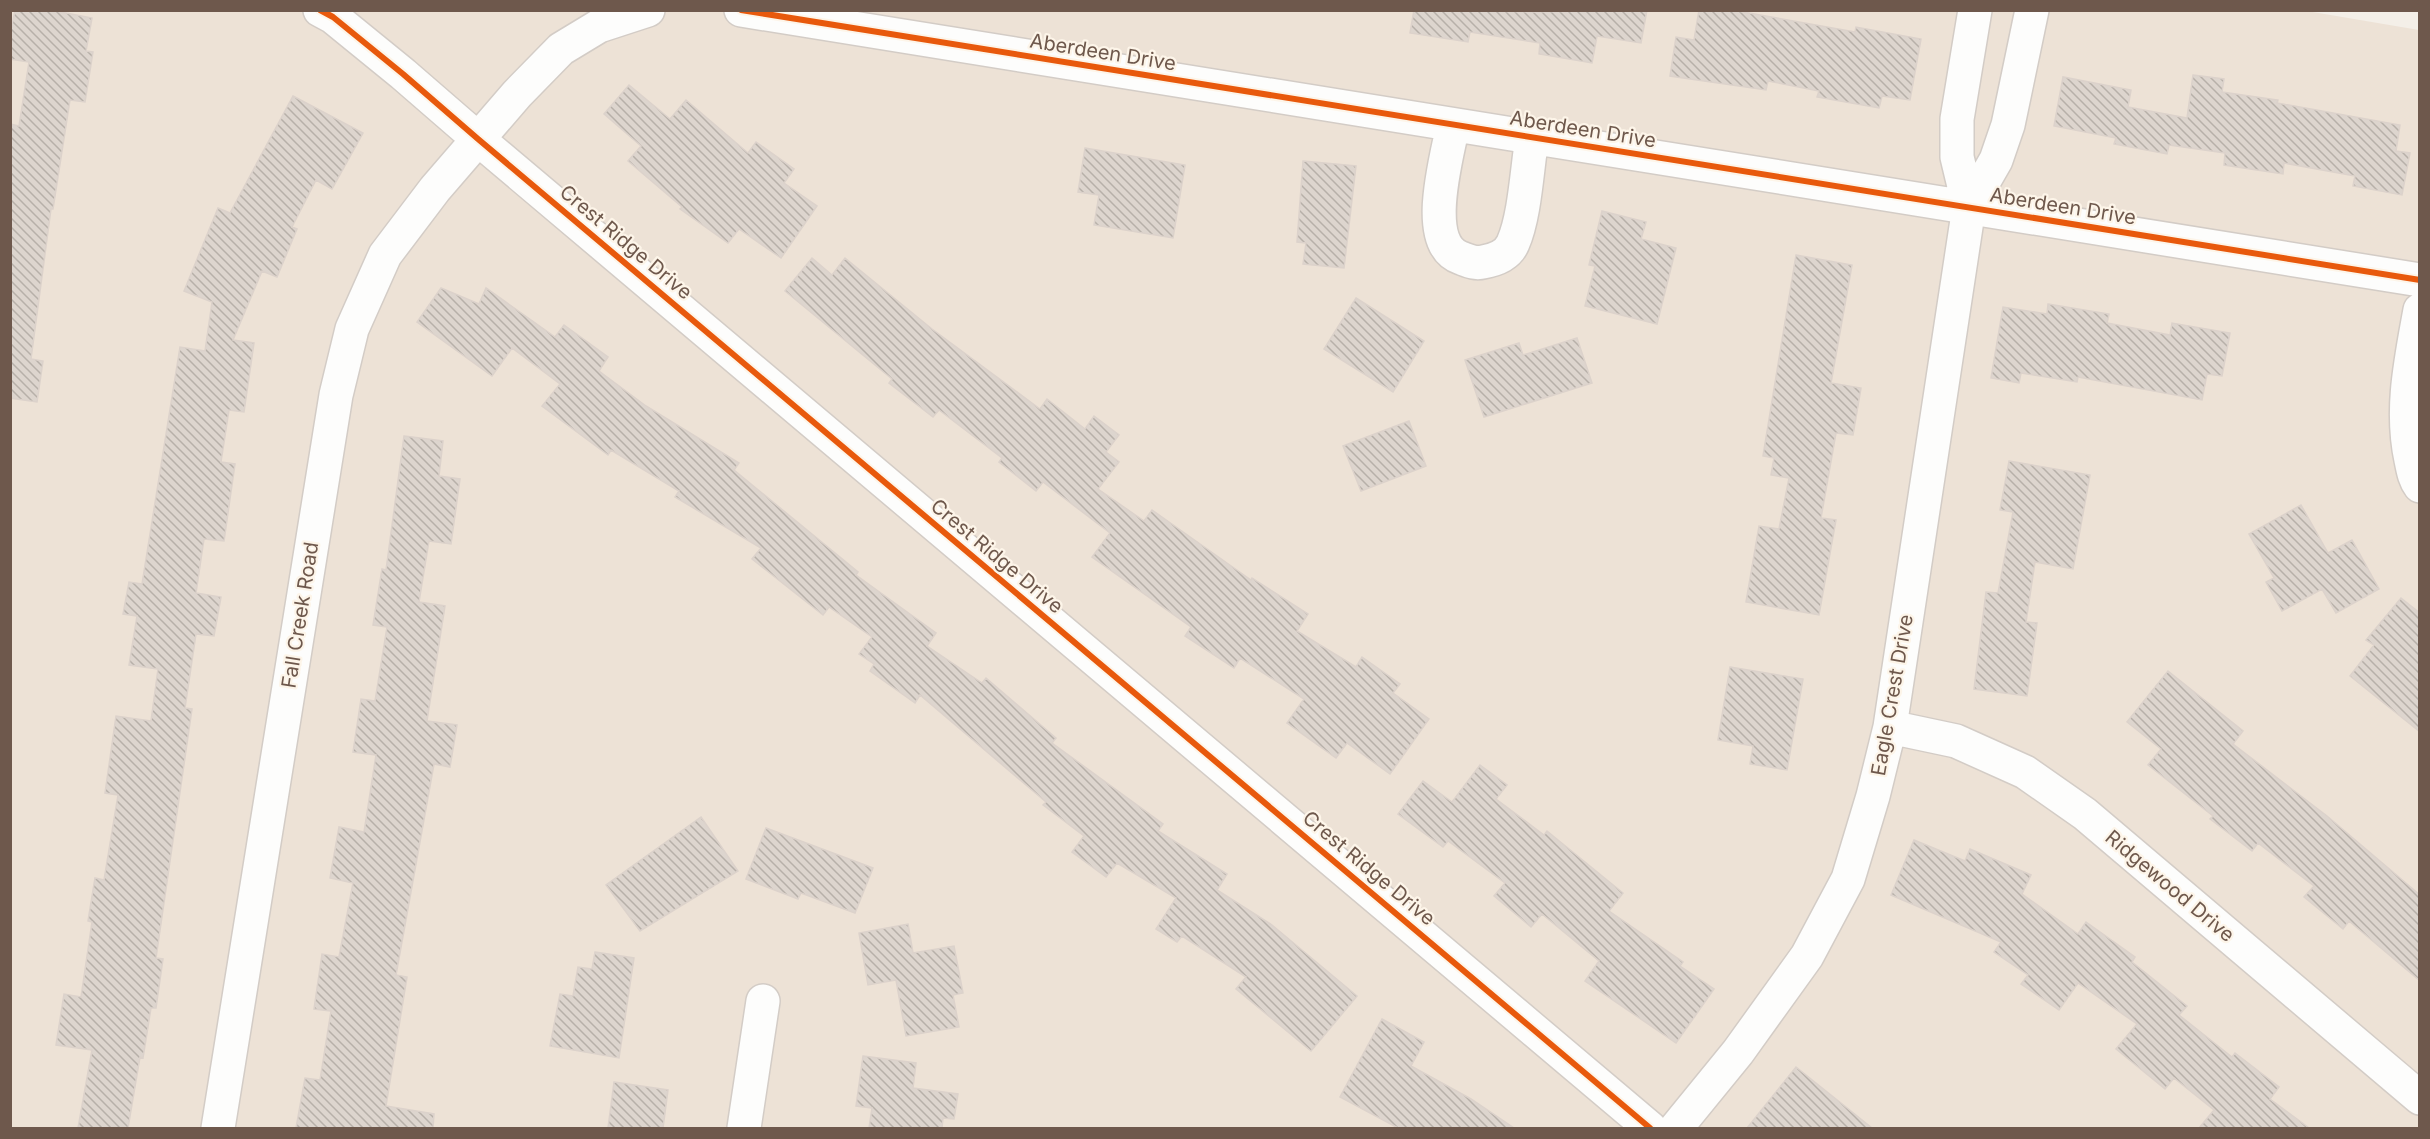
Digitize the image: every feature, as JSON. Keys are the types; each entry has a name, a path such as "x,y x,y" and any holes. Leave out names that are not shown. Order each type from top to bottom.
{"street":[{"name":"Crest Ridge Drive","path":"320,10 403,74 1650,1128"},
{"path":"478,139 517,94 561,49 599,26 648,10"},
{"name":"Aberdeen Drive","path":"741,10 2420,280"},
{"name":"Eagle Crest Drive","path":"1969,207 1957,157 1957,119 1975,10"},
{"name":"Eagle Crest Drive","path":"1676,1128 1738,1052 1807,956 1848,879 1873,796 1890,727 1969,207 1996,160 2008,125 2031,10"},
{"path":"1452,125 1438,219 1442,242 1456,256 1476,264 1497,259 1512,245 1519,223 1532,138"},
{"name":"Fall Creek Road","path":"218,1128 336,395 352,328 385,255 435,189 478,139"},
{"path":"2420,310 2405,394 2407,441 2415,480 2420,486"},
{"name":"Ridgewood Drive","path":"1890,727 1956,741 2025,772 2085,814 2420,1098"},
{"path":"744,1128 763,1001"}],"shaded area":[{"path":"2301,10 2419,30 2419,1128 11,1128 10,11"}],"building":[{"path":"15,10 51,10 92,18 86,51 93,52 85,102 70,100 53,209 51,209 31,359 43,361 37,402 10,398 10,124 19,126 29,62 10,59 10,35"},
{"path":"1414,10 1534,12 1647,10 1641,43 1597,36 1592,63 1539,54 1540,43 1470,32 1468,42 1410,33"},
{"path":"1699,10 1732,10 1855,32 1856,27 1921,39 1910,100 1882,96 1879,108 1817,97 1819,91 1768,81 1766,90 1670,76 1676,37 1694,40"},
{"path":"2193,75 2224,79 2222,92 2278,100 2277,103 2400,125 2396,151 2410,153 2402,195 2353,186 2355,176 2284,163 2283,174 2224,165 2225,153 2169,145 2167,154 2114,144 2116,138 2054,126 2063,77 2131,90 2128,107 2187,118"},
{"path":"629,85 670,119 686,100 748,153 756,142 794,169 784,183 817,206 781,258 739,229 728,243 680,209 682,207 628,161 641,146 604,114"},
{"path":"293,96 363,133 332,189 316,180 292,227 297,229 277,277 262,271 233,340 254,343 244,412 229,410 221,462 235,464 224,541 204,539 196,593 221,597 214,636 196,634 185,708 192,709 156,958 163,959 156,1008 151,1008 128,1128 78,1128 92,1050 56,1045 64,994 81,997 92,922 88,921 95,878 104,880 118,795 105,793 116,716 151,721 158,669 129,665 137,616 123,614 129,582 142,584 180,347 205,351 212,302 184,291 218,208 230,213"},
{"path":"1085,148 1185,165 1173,238 1094,225 1099,195 1078,192"},
{"path":"1303,161 1356,166 1344,268 1303,264 1306,243 1297,242"},
{"path":"1602,211 1646,222 1641,239 1676,248 1657,324 1585,306 1595,266 1589,265"},
{"path":"1796,255 1852,265 1831,383 1861,388 1853,435 1836,433 1821,518 1836,520 1819,615 1746,602 1759,526 1779,529 1789,478 1771,475 1774,458 1763,456"},
{"path":"812,258 832,275 845,258 932,329 1040,409 1047,399 1085,429 1094,416 1119,435 1106,452 1119,462 1098,489 1144,521 1152,510 1251,580 1252,578 1308,614 1297,631 1356,667 1362,657 1400,684 1393,693 1429,719 1390,774 1347,743 1336,758 1287,723 1304,699 1240,658 1234,668 1185,636 1191,627 1092,557 1110,533 1043,482 1036,491 999,462 1002,458 939,410 933,417 889,383 892,379 785,291"},
{"path":"441,288 479,304 486,288 555,337 564,325 608,357 599,371 646,406 739,463 734,470 858,572 856,575 936,633 927,646 982,683 986,678 1056,738 1052,743 1163,824 1158,831 1227,874 1217,890 1272,925 1357,996 1311,1051 1236,989 1246,977 1182,936 1177,942 1156,929 1176,898 1117,863 1106,877 1072,852 1084,836 1043,805 1046,802 920,695 915,703 870,671 874,664 859,654 872,637 829,607 823,615 752,559 761,548 675,497 679,491 611,450 608,455 542,406 560,384 512,348 492,376 417,322"},
{"path":"1356,298 1424,341 1393,392 1324,349"},
{"path":"2048,304 2109,314 2107,323 2170,335 2172,323 2230,333 2222,376 2207,374 2202,400 2078,377 2077,382 2021,373 2019,383 1991,378 2003,307 2047,314"},
{"path":"1577,338 1592,383 1484,417 1465,360 1519,343 1523,355"},
{"path":"1409,421 1426,466 1361,491 1343,446"},
{"path":"404,436 443,441 439,476 460,479 451,544 429,541 419,602 445,606 427,721 457,725 450,767 434,764 396,975 407,977 386,1106 434,1114 433,1128 296,1128 305,1078 320,1080 331,1011 314,1009 322,954 339,957 353,883 330,878 339,827 364,832 376,755 353,752 361,699 375,701 387,627 373,625 382,569 386,570"},
{"path":"2009,461 2090,475 2073,569 2035,562 2026,622 2037,623 2027,696 1974,689 1986,592 1998,593 2013,512 2000,510"},
{"path":"2301,505 2328,553 2352,540 2379,589 2336,613 2322,589 2282,611 2266,582 2274,578 2249,534"},
{"path":"2401,598 2420,613 2420,732 2350,676 2374,645 2366,640"},
{"path":"1730,667 1803,679 1787,770 1750,764 1753,746 1718,740"},
{"path":"2168,671 2243,731 2233,744 2327,816 2420,895 2420,981 2349,921 2343,929 2304,897 2314,886 2258,843 2252,851 2210,819 2213,816 2148,765 2161,749 2127,722"},
{"path":"1480,765 1507,785 1496,799 1544,835 1547,831 1623,893 1609,911 1683,962 1680,966 1714,989 1676,1043 1585,981 1599,961 1542,914 1531,927 1494,896 1505,883 1448,841 1443,847 1398,814 1423,781 1452,802"},
{"path":"701,817 738,871 640,931 606,885"},
{"path":"766,828 873,868 855,913 801,893 798,899 746,879"},
{"path":"1914,840 1965,861 1970,849 2031,875 2022,894 2078,934 2086,922 2135,957 2132,962 2187,1006 2179,1015 2232,1057 2235,1053 2279,1087 2270,1099 2309,1128 2199,1128 2214,1110 2174,1078 2165,1089 2116,1049 2137,1024 2078,983 2059,1010 2021,984 2028,975 1994,952 2001,942 1891,895"},
{"path":"908,924 913,953 954,946 963,993 953,995 959,1027 906,1036 896,980 868,985 859,933"},
{"path":"595,952 634,958 619,1058 550,1046 560,994 573,996 578,967 592,969"},
{"path":"1382,1019 1424,1042 1411,1066 1471,1099 1514,1128 1398,1128 1340,1097"},
{"path":"863,1056 916,1063 913,1088 958,1094 954,1119 943,1118 942,1128 869,1128 872,1108 856,1106"},
{"path":"1796,1067 1872,1128 1747,1128"},
{"path":"614,1082 668,1090 663,1128 608,1128"}],"cycle path":[{"path":"320,10 333,17 403,74 1650,1128"},
{"path":"741,10 2420,280"}]}
